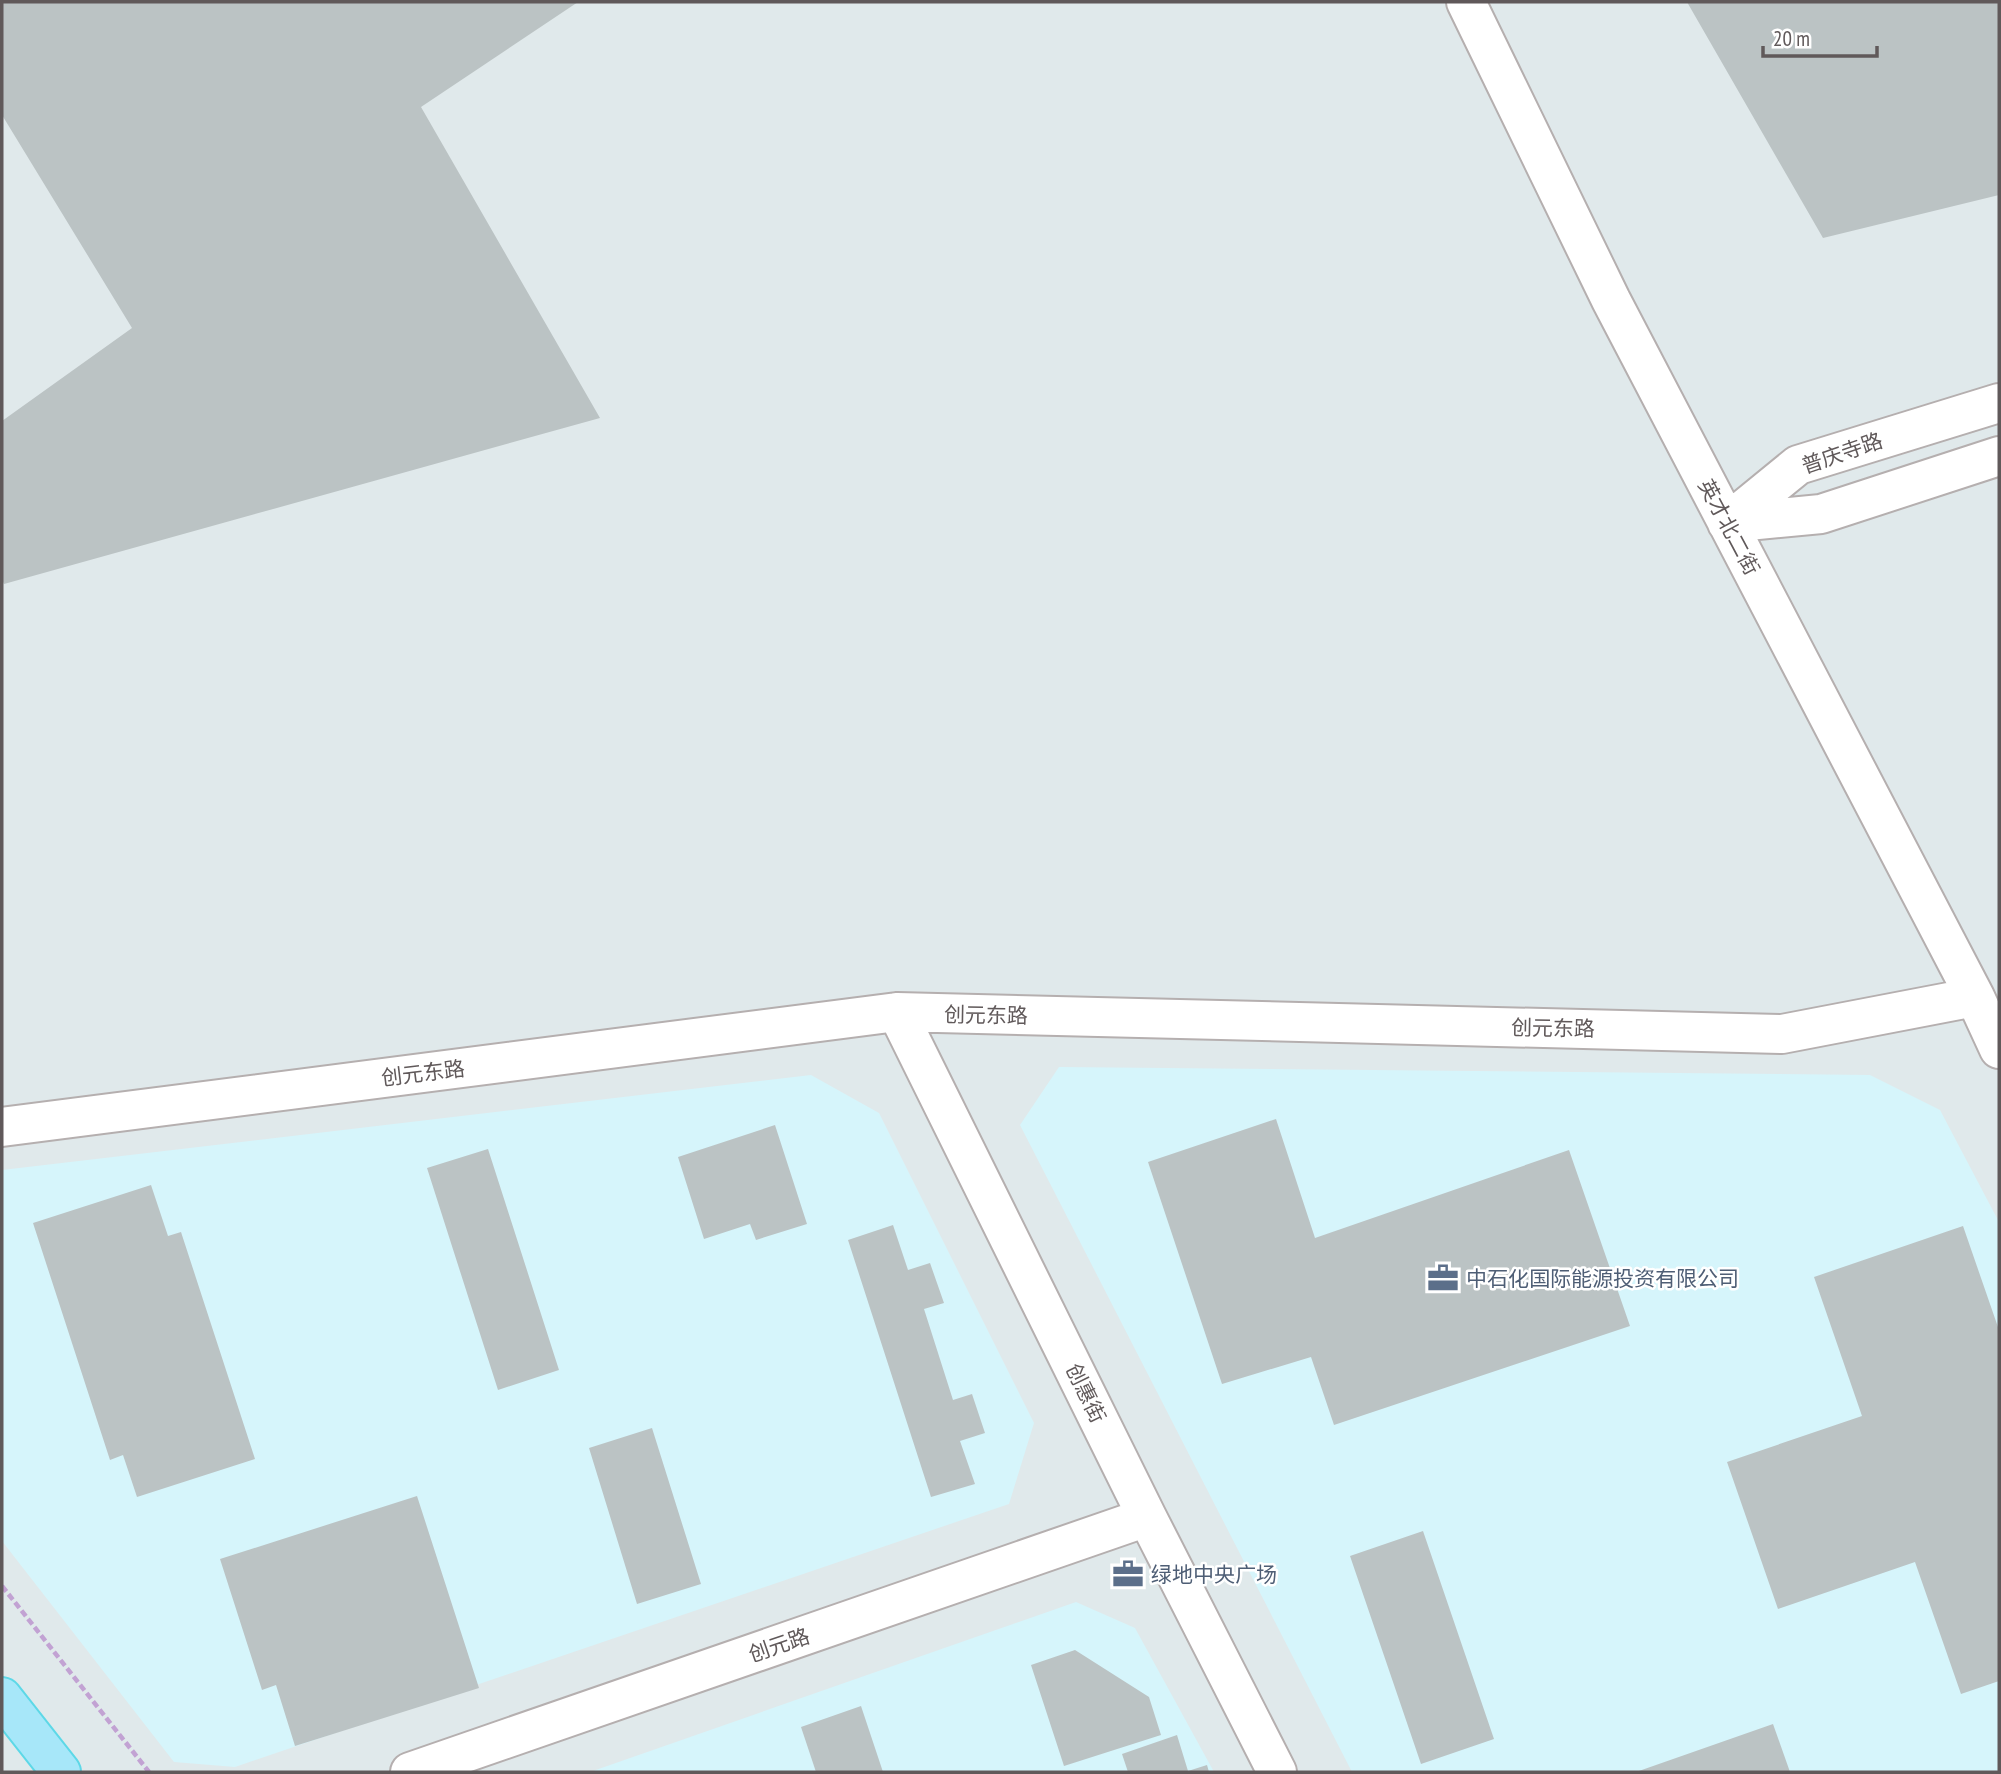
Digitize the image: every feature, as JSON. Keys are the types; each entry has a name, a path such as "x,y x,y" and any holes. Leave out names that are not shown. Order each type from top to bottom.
{"main road":[{"path":"2,1696 61,1772"}],"street":[{"name":"英才北二街","path":"1466,2 1611,300 1975,997 1999,1049"},
{"name":"普庆寺路","path":"1727,523 1798,465 1999,403"},
{"path":"1727,523 1821,514 1999,456"},
{"name":"创元东路","path":"2,1128 897,1012 1782,1034 1975,997"},
{"name":"创惠街","path":"897,1012 1147,1517 1277,1772"},
{"name":"创元路","path":"410,1772 1147,1517"}],"path":[{"path":"2,1586 149,1772"}],"shaded area":[{"path":"1059,1067 1870,1075 1940,1110 1999,1222 1999,1772 1352,1772 1020,1125"},
{"path":"811,1075 879,1113 1034,1423 1009,1504 235,1767 174,1762 2,1541 2,1170"},
{"path":"1076,1602 1135,1628 1214,1772 590,1772"}],"building":[{"path":"2,2 578,2 421,107 600,418 4,584 2,421 132,328 2,115"},
{"path":"1687,2 1999,2 1999,195 1823,238"},
{"path":"1276,1119 1315,1238 1569,1150 1630,1326 1334,1425 1311,1357 1222,1384 1148,1162"},
{"path":"775,1125 807,1224 756,1240 750,1224 704,1239 678,1157"},
{"path":"488,1149 559,1370 498,1390 427,1168"},
{"path":"151,1185 168,1236 181,1232 255,1459 137,1497 123,1455 110,1460 33,1223"},
{"path":"893,1225 908,1270 930,1263 944,1303 924,1309 953,1400 972,1394 985,1433 960,1441 975,1484 931,1497 848,1240"},
{"path":"1963,1226 1999,1330 1999,1681 1961,1694 1915,1562 1778,1609 1727,1462 1862,1416 1814,1277"},
{"path":"652,1428 701,1584 637,1604 589,1448"},
{"path":"417,1496 479,1688 295,1746 276,1685 262,1690 220,1559"},
{"path":"1423,1531 1494,1739 1421,1764 1350,1556"},
{"path":"1075,1650 1149,1697 1161,1735 1064,1766 1031,1665"},
{"path":"861,1706 883,1772 816,1772 801,1727"},
{"path":"1773,1724 1790,1772 1636,1772"},
{"path":"1177,1735 1188,1771 1207,1765 1209,1772 1128,1772 1122,1754"}],"place":[{"name":"中石化国际能源投资有限公司","path":"1443,1278"},
{"name":"绿地中央广场","path":"1128,1574"}]}
